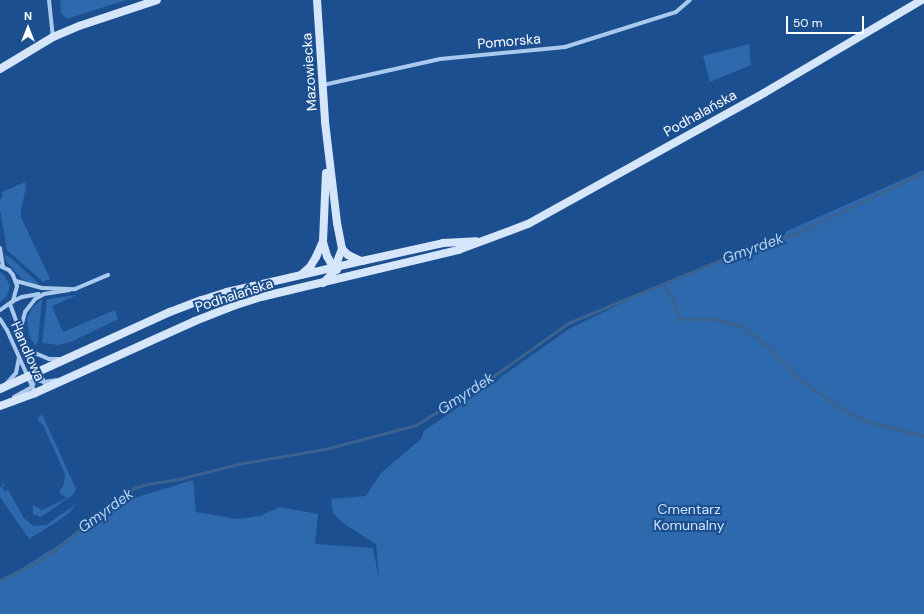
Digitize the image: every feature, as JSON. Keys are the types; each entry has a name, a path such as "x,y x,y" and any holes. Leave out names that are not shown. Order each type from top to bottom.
{"street":[{"path":"49,0 53,37"},
{"path":"0,69 53,37 79,26 157,0"},
{"name":"Mazowiecka","path":"317,0 327,142 332,191 342,249"},
{"name":"Pomorska","path":"323,85 440,58 565,47 676,12 690,0"},
{"name":"Podhalańska","path":"1,406 33,390 66,379 195,321 233,306 261,297 458,250 528,224 770,89 922,0"},
{"name":"Mazowiecka","path":"327,142 323,241 327,256 335,267"},
{"name":"Podhalańska","path":"2,388 31,378 39,371 170,312 228,292 443,243 487,240"},
{"name":"Mazowiecka","path":"298,277 310,267 323,241"},
{"path":"0,248 2,266 9,270 16,281 16,292 11,303"},
{"path":"323,283 332,274 342,249 348,255 362,261"},
{"path":"335,267 342,274 352,276"},
{"path":"0,310 22,297 75,289 108,275"},
{"path":"16,281 42,288 75,289"},
{"name":"Handlowa","path":"20,332 25,312 35,299 44,294"},
{"name":"Handlowa","path":"11,303 20,332 45,385"},
{"name":"Handlowa","path":"0,318 31,378 33,390"},
{"path":"30,351 49,359 70,358"},
{"path":"2,388 16,373 19,356"},
{"path":"31,378 45,385"},
{"path":"31,378 33,390"}],"green space":[{"path":"60,0 126,0 67,19 61,13"},
{"path":"749,44 751,65 710,82 703,56"},
{"name":"Cmentarz Komunalny","path":"924,170 924,614 0,614 0,582 131,499 193,480 196,512 237,519 260,516 279,507 318,514 315,544 373,548 379,580 376,544 343,523 333,513 331,499 366,496 381,473 421,439 424,431 569,329 628,300"},
{"path":"25,182 26,187 21,217 50,279 43,282 7,250 0,210 0,200 3,195 2,192"},
{"path":"4,254 11,258 39,284 29,283 21,278 6,261"},
{"path":"0,272 5,276 10,286 7,296 0,302"},
{"path":"77,295 52,306 63,332 115,310 118,319 73,341 59,345 42,343 47,299"},
{"path":"42,299 38,342 35,346 29,335 27,318 33,307"},
{"path":"42,414 76,489 73,495 41,517 33,514 33,505 42,510 67,498 59,493 64,484 65,474 43,425 37,419"},
{"path":"3,483 6,485 2,486 4,491 8,490 24,518 33,526 46,525 76,504 69,513 29,539 0,497 0,488"}],"waterway":[{"name":"Gmyrdek","path":"0,580 37,562 52,552 90,521 114,507 134,488 147,484 179,479 238,464 325,449 416,425 485,382 568,323 747,249 795,234 924,172"},
{"path":"663,284 676,306 678,319 714,319 743,326 770,349 802,381 840,408 869,422 924,436"}]}
